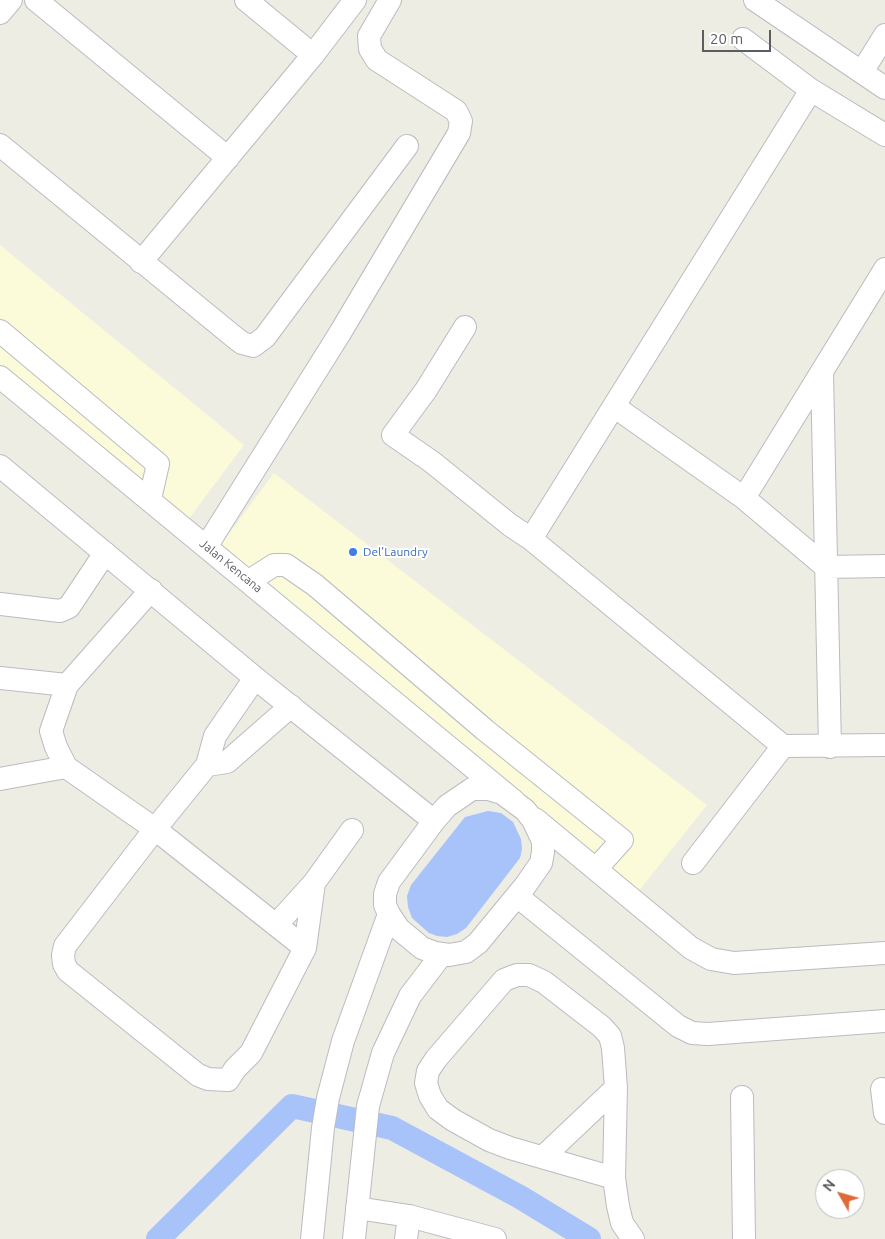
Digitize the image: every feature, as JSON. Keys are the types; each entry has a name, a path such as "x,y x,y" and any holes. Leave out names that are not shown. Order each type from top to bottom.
{"street":[{"path":"0,13 11,0"},
{"path":"36,0 228,158"},
{"path":"246,0 313,55"},
{"path":"141,262 313,55 355,0"},
{"path":"206,546 340,334 459,134 461,121 456,111 377,60 370,49 368,36 390,0"},
{"path":"755,0 885,88"},
{"path":"862,72 885,35"},
{"path":"743,40 811,90 885,135"},
{"path":"531,539 811,90"},
{"path":"0,146 242,343 253,346 265,337 407,146"},
{"path":"744,498 885,269"},
{"path":"466,327 426,390 393,435 432,462 510,525 531,539 783,746 885,745"},
{"path":"0,331 158,464 150,499"},
{"path":"822,372 830,746"},
{"name":"Jalan Kencana","path":"0,377 150,499 519,806"},
{"path":"615,407 744,498 826,567 885,566"},
{"path":"0,466 255,678 434,821"},
{"path":"0,604 60,611 68,607 106,553"},
{"path":"249,581 274,564 286,565 315,585 485,730 622,840 596,870"},
{"path":"151,590 67,685 51,731 56,747 66,767 155,829 305,948"},
{"path":"0,678 67,685"},
{"path":"255,678 215,736 207,765 155,829 66,946 63,956 64,964 68,971 198,1075 208,1079 228,1080 235,1069 251,1053 305,948 314,883"},
{"path":"207,765 227,762 291,706"},
{"path":"461,757 485,730"},
{"path":"693,863 783,746"},
{"path":"0,779 66,767"},
{"path":"519,806 532,820 542,842 543,852 541,863 517,896 478,943 466,952 449,955 435,953 416,943 399,928 385,905 385,894 389,882 447,806 472,789 488,789 502,793 519,806 691,948 711,959 734,963 885,953"},
{"path":"276,925 314,883 352,830"},
{"path":"517,896 678,1026 692,1032 708,1034 885,1021"},
{"path":"312,1239 323,1128 328,1098 343,1041 389,914"},
{"path":"354,1239 368,1106 383,1053 410,996 442,954"},
{"path":"614,1178 510,1148 489,1140 453,1120 438,1109 430,1096 426,1083 428,1072 436,1059 504,980 517,975 529,976 544,982 602,1027 610,1036 613,1048 616,1088 614,1178 622,1223 633,1239"},
{"path":"543,1157 616,1088"},
{"path":"882,1089 885,1113"},
{"path":"742,1097 744,1239"},
{"path":"357,1208 409,1216 495,1239"},
{"path":"406,1239 409,1216"}],"shaded area":[{"path":"0,245 244,445 185,524 0,368"},
{"path":"274,473 707,805 638,892 216,551"}],"water":[{"path":"488,811 501,813 513,822 521,839 522,849 520,858 466,928 457,934 447,937 429,933 412,918 407,896 411,885 465,817"}],"waterway":[{"path":"158,1239 292,1106 392,1128 520,1197 589,1239"}],"place":[{"name":"Del'Laundry","path":"353,552"}]}
